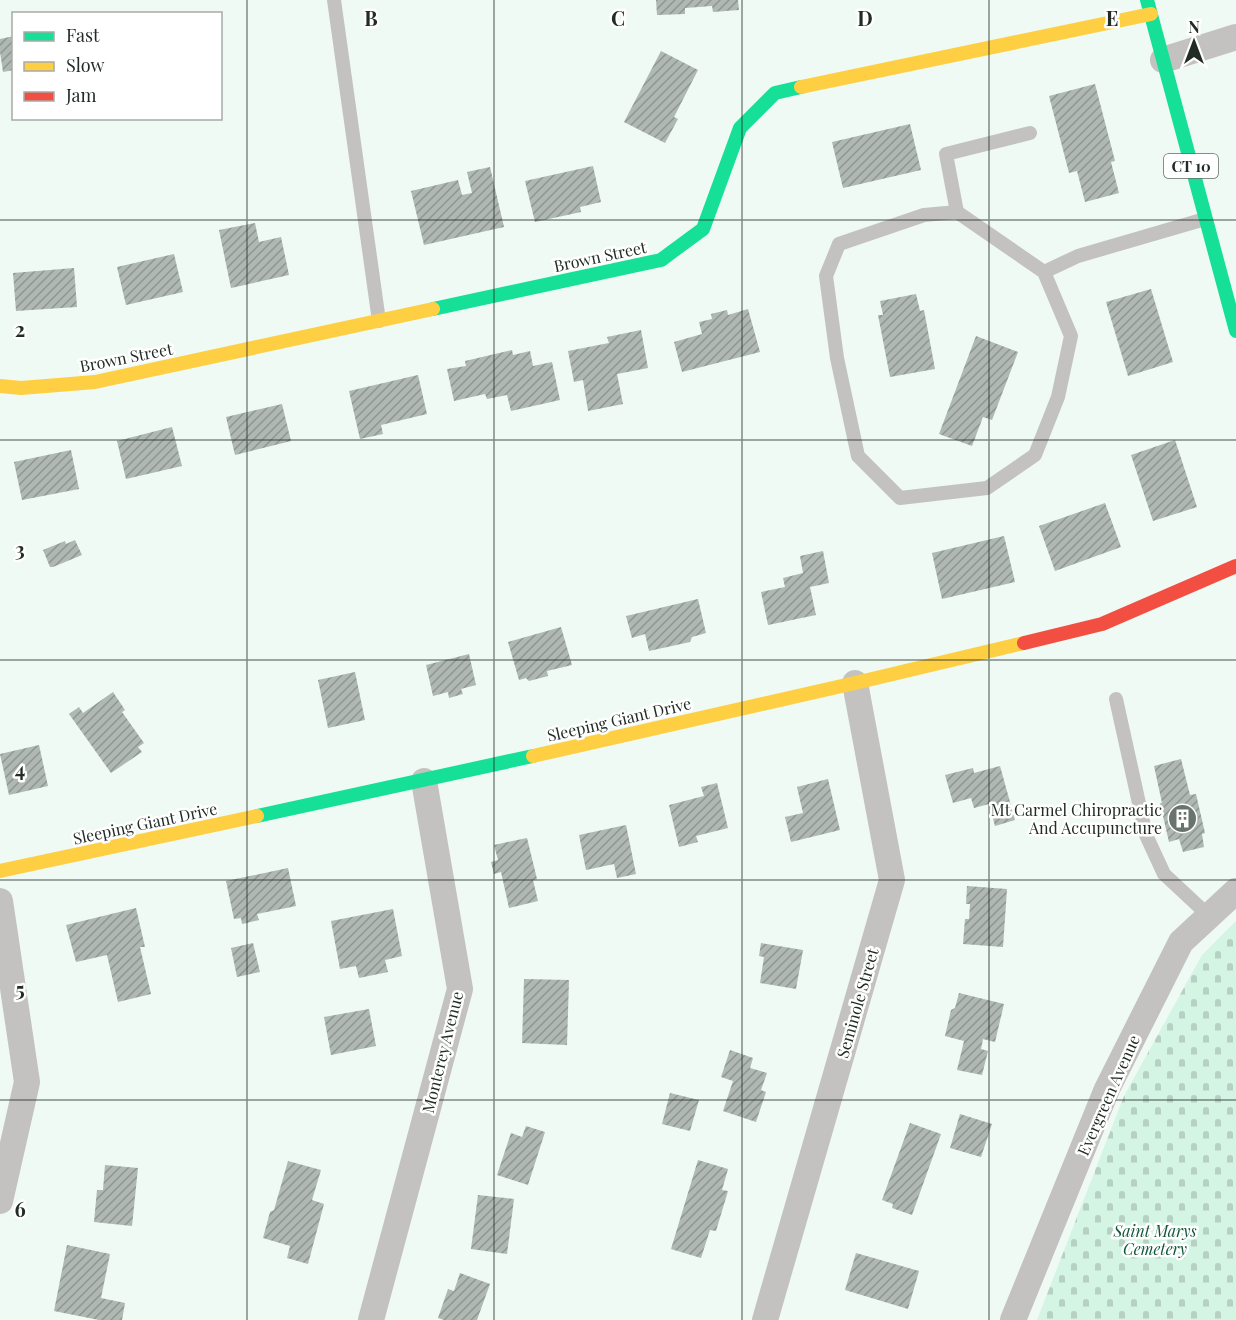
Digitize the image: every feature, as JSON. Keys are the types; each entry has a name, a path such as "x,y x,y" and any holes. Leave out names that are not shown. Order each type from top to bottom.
{"main road":[{"name":"Brown Street","path":"0,386 21,388 95,382 661,260 703,229 740,128 775,93 1149,7"},
{"name":"CT 10","path":"1149,7 1236,331"},
{"name":"Sleeping Giant Drive","path":"0,871 424,781 1102,624 1236,566"}],"street":[{"path":"1163,60 1236,37"},
{"name":"Seminole Street","path":"765,1320 892,880 855,682"},
{"name":"Monterey Avenue","path":"371,1320 460,989 424,781"},
{"name":"Evergreen Avenue","path":"1013,1320 1107,1089 1182,942 1236,891"},
{"path":"0,901 27,1082 0,1201"}],"lane":[{"path":"334,0 379,321"},
{"path":"957,212 946,154 1030,134"},
{"path":"957,212 1044,272 1071,336 1058,397 1035,455 987,488 900,498 858,456 837,358 826,276 839,244 924,215 957,212"},
{"path":"1044,272 1077,256 1205,219"},
{"path":"1116,699 1146,835 1164,874 1209,916"}],"green space":[{"name":"Saint Marys Cemetery","path":"1236,921 1236,1320 1037,1320 1124,1096 1202,955"}],"building":[{"path":"656,0 738,0 739,10 713,12 712,6 685,8 685,14 657,15"},
{"path":"12,36 12,70 3,72 0,39"},
{"path":"661,51 698,70 674,117 678,119 665,143 624,122"},
{"path":"1095,84 1115,161 1111,162 1119,193 1085,202 1077,171 1069,173 1049,96"},
{"path":"910,124 921,170 843,188 832,142"},
{"path":"593,166 601,202 580,207 581,212 535,222 525,181"},
{"path":"490,167 504,227 424,245 411,191 458,180 462,195 472,193 467,172"},
{"path":"255,223 259,242 281,237 289,275 231,288 219,230"},
{"path":"174,254 183,292 126,305 117,267"},
{"path":"74,268 77,307 16,311 13,273"},
{"path":"1151,289 1173,362 1128,376 1106,302"},
{"path":"916,294 920,311 924,310 935,369 890,377 878,315 883,315 880,301"},
{"path":"748,309 760,352 682,372 674,342 702,334 699,322 712,319 711,314 727,310 728,315"},
{"path":"641,330 648,368 617,374 623,404 588,411 583,380 574,382 568,351 609,343 607,337"},
{"path":"976,336 1018,352 992,420 983,417 972,446 939,434"},
{"path":"512,350 513,355 530,351 533,366 552,362 560,400 511,411 507,395 487,399 485,394 454,401 447,369 466,366 465,361"},
{"path":"418,375 427,414 381,425 383,434 360,439 349,391"},
{"path":"282,404 291,441 235,455 226,417"},
{"path":"172,427 182,466 126,479 117,441"},
{"path":"1175,440 1197,507 1153,521 1131,455"},
{"path":"71,450 79,489 22,500 14,462"},
{"path":"1105,503 1121,547 1055,571 1039,526"},
{"path":"1004,536 1015,582 942,599 932,553"},
{"path":"75,540 82,555 50,567 43,550 65,541 66,544"},
{"path":"823,551 829,583 810,587 816,615 768,625 761,592 785,587 783,578 803,573 800,556"},
{"path":"698,599 706,633 692,637 690,642 649,651 645,634 632,638 626,616"},
{"path":"561,627 572,665 547,671 548,676 529,681 526,678 519,680 508,642"},
{"path":"469,654 476,685 461,689 463,694 449,698 448,692 433,696 426,665"},
{"path":"355,672 365,720 328,728 318,680"},
{"path":"113,692 125,710 122,712 144,743 138,747 142,752 111,773 69,714 79,707 83,713"},
{"path":"39,745 48,786 9,795 0,754"},
{"name":"Mt Carmel Chiropractic And Accupuncture","path":"1181,759 1190,795 1196,794 1205,833 1202,834 1204,847 1183,852 1179,839 1169,842 1154,766"},
{"path":"1000,766 1015,820 995,826 989,804 974,808 971,798 953,803 945,775 973,768 974,773"},
{"path":"828,779 840,830 791,842 785,817 803,813 797,787"},
{"path":"717,783 728,828 696,836 698,842 679,847 669,805 704,796 701,787"},
{"path":"626,825 636,874 617,878 614,864 586,870 579,835"},
{"path":"527,838 537,879 533,880 538,901 509,908 501,872 494,874 491,862 498,860 494,845"},
{"path":"288,868 296,906 257,914 259,920 242,924 241,918 234,919 226,881"},
{"path":"967,886 1007,889 1003,947 963,944 965,919 969,919 970,904 966,904"},
{"path":"136,908 145,947 140,947 151,994 118,1002 107,955 76,962 66,925"},
{"path":"393,909 402,956 385,960 388,972 359,978 356,966 340,969 331,921"},
{"path":"253,943 260,972 237,977 231,948"},
{"path":"761,943 803,950 796,989 760,983 764,957 759,956"},
{"path":"524,979 569,980 567,1045 522,1043"},
{"path":"959,993 1004,1004 995,1042 983,1039 981,1049 988,1051 982,1075 957,1070 964,1041 945,1036 951,1010 955,1008"},
{"path":"369,1009 376,1046 331,1055 324,1017"},
{"path":"730,1050 753,1058 750,1068 767,1073 761,1090 766,1092 756,1122 723,1111 733,1081 721,1077"},
{"path":"670,1093 699,1100 690,1131 662,1124"},
{"path":"960,1114 992,1124 981,1157 950,1148"},
{"path":"910,1123 941,1134 912,1215 892,1208 893,1204 882,1200"},
{"path":"526,1126 545,1132 528,1185 497,1175 511,1133 522,1137"},
{"path":"698,1160 728,1169 722,1190 728,1191 716,1231 710,1230 701,1258 671,1249"},
{"path":"288,1161 321,1170 312,1200 324,1204 308,1264 287,1258 290,1246 263,1238 270,1212 274,1210"},
{"path":"105,1165 138,1168 132,1226 94,1222 97,1190 103,1190"},
{"path":"478,1195 514,1199 507,1254 471,1249"},
{"path":"67,1245 110,1254 101,1298 125,1303 122,1320 99,1320 54,1311"},
{"path":"856,1253 919,1271 908,1309 845,1290"},
{"path":"460,1273 490,1284 477,1320 438,1318 448,1289 454,1291"}],"traffic: fast":[{"path":"1147,0 1236,331"},
{"path":"433,309 661,260 703,229 740,128 775,93 801,87"},
{"path":"257,816 533,756"}],"traffic: slow":[{"path":"801,87 1151,14"},
{"path":"0,386 21,388 95,382 433,309"},
{"path":"533,756 1024,643"},
{"path":"0,871 257,816"}],"traffic: jam":[{"path":"1024,643 1102,624 1236,566"}],"place":[{"name":"Mt Carmel Chiropractic And Accupuncture","path":"1183,818"}]}
